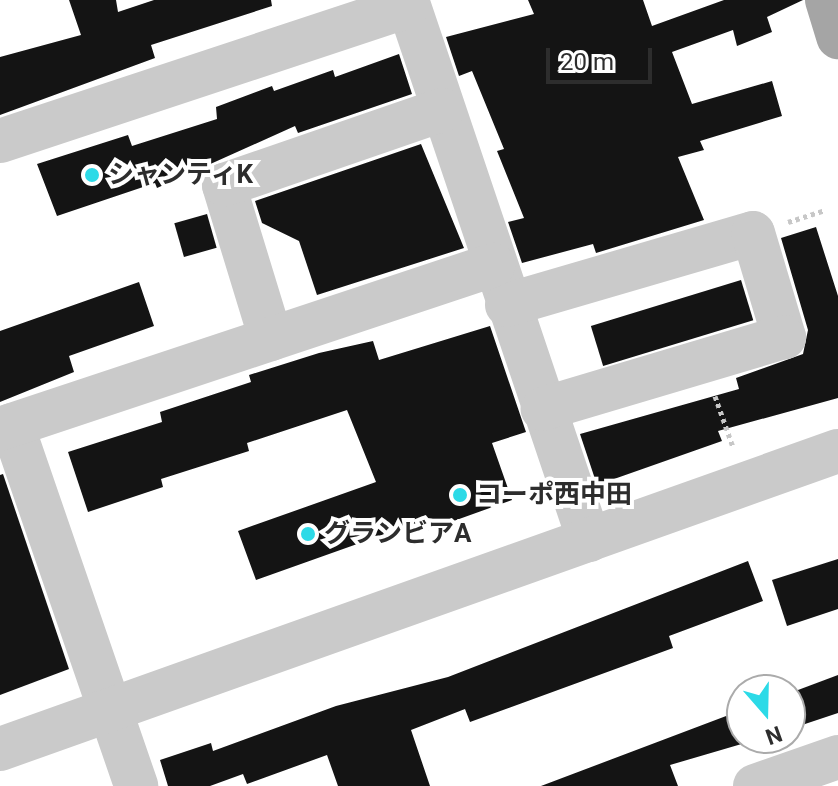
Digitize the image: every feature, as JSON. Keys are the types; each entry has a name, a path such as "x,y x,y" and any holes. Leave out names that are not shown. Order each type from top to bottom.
{"main road":[{"path":"827,0 838,37"}],"street":[{"path":"0,141 408,3 493,265 589,540"},
{"path":"271,339 224,185 442,110"},
{"path":"507,305 753,233 784,337 543,409"},
{"path":"136,786 6,427 493,265"},
{"path":"0,749 838,451"},
{"path":"755,786 838,757"}],"path":[{"path":"703,361 735,451"}],"building":[{"path":"69,0 116,0 118,12 154,0 271,0 272,6 151,45 155,58 0,115 0,57 81,35"},
{"path":"528,0 643,0 652,26 724,0 803,0 767,17 772,32 737,46 733,30 672,52 692,104 772,81 782,116 700,141 704,150 678,157 704,220 596,253 593,244 522,263 508,222 524,218 497,151 504,149 472,71 459,76 446,37 534,14"},
{"path":"399,54 412,94 298,133 295,126 157,188 155,183 57,216 37,164 128,135 132,146 217,119 216,107 272,86 274,91 333,70 335,77"},
{"path":"421,144 464,248 317,295 299,241 262,223 255,201"},
{"path":"207,214 217,248 184,257 174,223"},
{"path":"816,227 838,296 838,398 718,431 722,441 597,485 580,434 739,389 736,378 803,354 808,330 781,238"},
{"path":"741,280 753,320 603,366 591,326"},
{"path":"139,282 154,326 69,356 74,372 0,402 0,331"},
{"path":"490,326 526,432 492,443 512,500 423,532 419,522 256,580 238,531 376,482 347,410 247,443 249,451 161,479 163,487 88,512 68,452 162,422 160,412 251,382 249,375 319,353 373,341 379,360"},
{"path":"3,474 69,669 0,695 0,475"},
{"path":"838,559 838,609 787,626 772,580"},
{"path":"748,561 763,601 669,636 673,648 470,722 465,709 411,730 430,786 338,786 327,755 247,784 243,774 210,786 168,786 160,760 211,743 213,751 336,706 448,677"},
{"path":"838,675 838,713 806,724 806,687"},
{"path":"726,716 726,749 670,765 678,786 541,786"}],"place":[{"name":"シャンティK","path":"92,175"},
{"name":"コーポ西中田","path":"460,495"},
{"name":"グランビアA","path":"308,534"}]}
